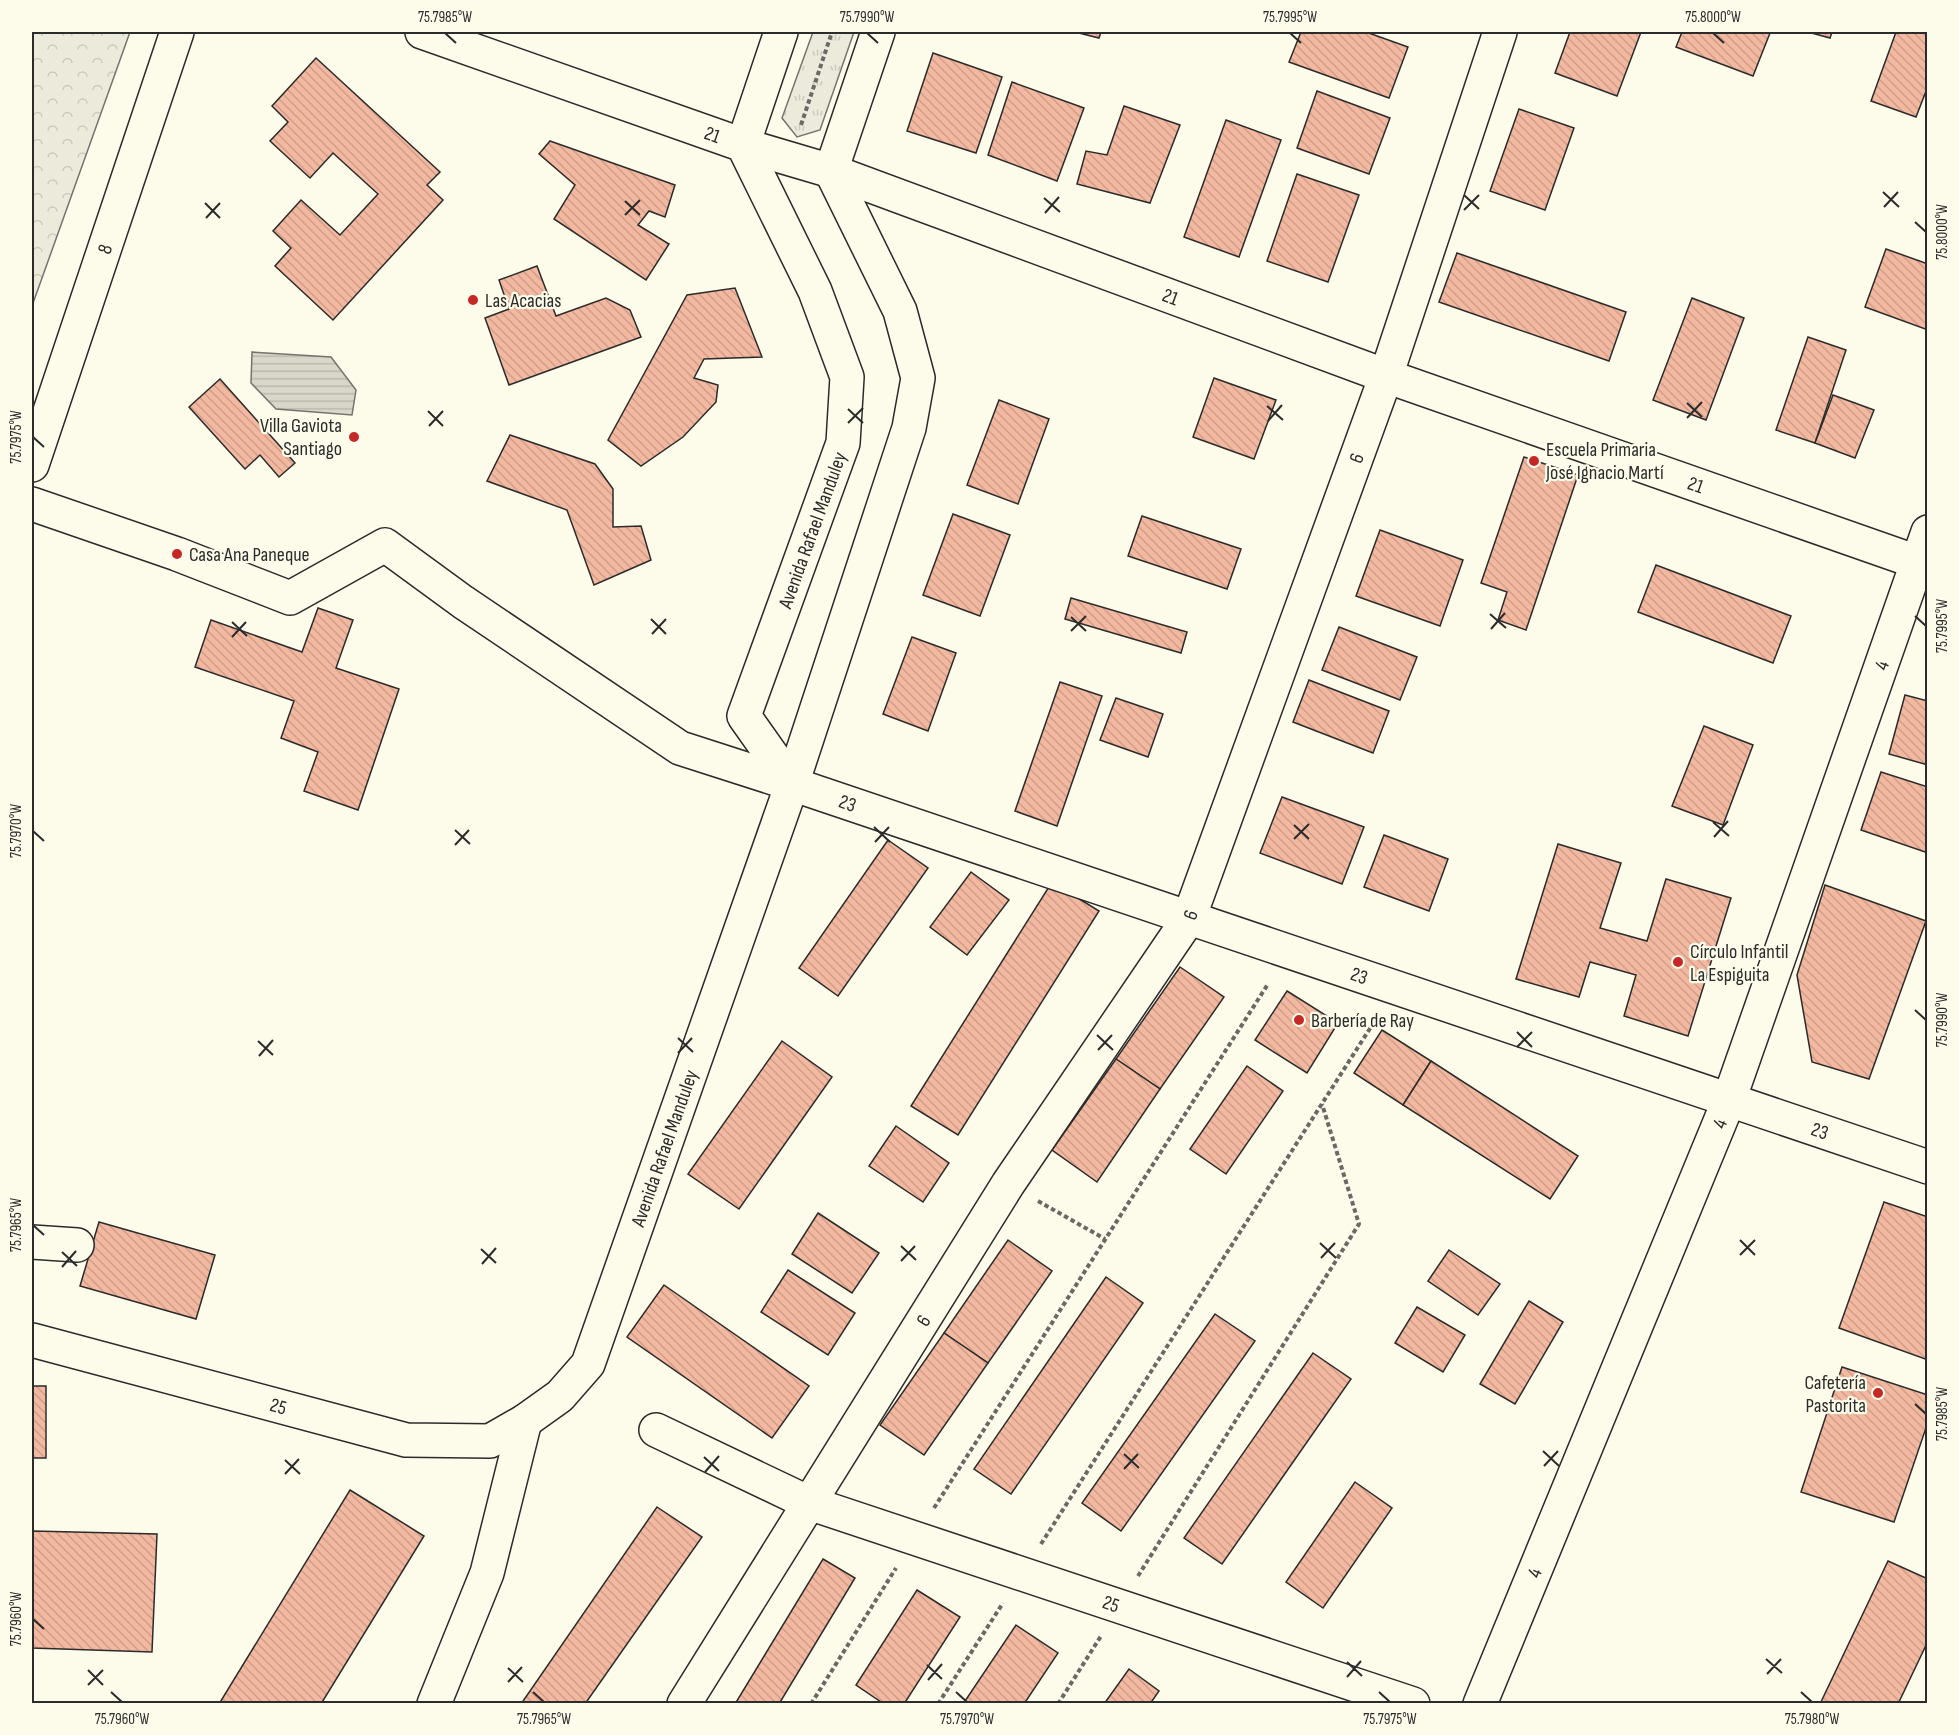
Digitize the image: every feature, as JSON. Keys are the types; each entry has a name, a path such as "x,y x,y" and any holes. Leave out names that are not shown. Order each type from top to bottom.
{"street":[{"name":"8","path":"32,465 44,388 177,32"},
{"name":"21","path":"422,32 743,145 831,171 1386,376 1917,562"},
{"path":"743,145 782,32"},
{"path":"831,171 878,32"},
{"name":"6","path":"684,1704 1008,1184 1189,918 1386,376 1500,32"},
{"name":"Avenida Rafael Manduley","path":"743,145 815,291 847,377 843,444 744,716 792,784"},
{"name":"Avenida Rafael Manduley","path":"525,1421 560,1396 588,1364 792,784 909,428 918,378 900,311 831,171"},
{"name":"23","path":"32,504 177,554 290,598 386,545 463,602 680,748 1928,1167"},
{"name":"4","path":"1480,1704 1729,1100 1928,531"},
{"path":"32,1242 77,1245"},
{"name":"25","path":"32,1340 406,1440 490,1441 525,1421"},
{"path":"434,1704 487,1573 525,1421"},
{"name":"25","path":"656,1430 809,1503 1413,1704"}],"path":[{"path":"800,127 832,32"},
{"path":"811,1704 1266,984 1276,982"},
{"path":"938,1704 1396,988"},
{"path":"1058,1704 1359,1224 1322,1103"},
{"path":"1008,1184 1105,1239"}],"green space":[{"path":"32,32 130,32 32,306"},
{"path":"813,32 854,32 820,130 797,137 782,118"}],"shaded area":[{"path":"252,352 331,357 356,390 352,415 276,409 251,383"}],"building":[{"path":"1075,32 1101,32 1099,38"},
{"path":"1301,32 1366,32 1408,47 1389,98 1289,62"},
{"path":"1570,32 1641,32 1617,96 1555,73"},
{"path":"1682,32 1770,33 1753,76 1676,47"},
{"path":"1808,32 1832,32 1830,38"},
{"path":"1896,32 1928,32 1928,86 1916,117 1871,101"},
{"path":"933,53 1002,77 976,153 907,131"},
{"path":"316,58 440,172 427,185 443,200 333,320 275,266 291,248 273,231 301,200 340,235 378,194 333,153 310,178 270,141 288,122 272,106"},
{"path":"1012,82 1084,108 1057,181 988,155"},
{"path":"1317,91 1390,118 1369,174 1297,148"},
{"path":"1124,106 1180,125 1150,203 1077,184 1086,151 1107,155"},
{"path":"1519,109 1574,128 1545,210 1490,191"},
{"path":"1226,120 1281,140 1239,257 1184,237"},
{"path":"550,141 675,185 665,217 649,211 638,225 669,244 646,280 554,219 575,185 539,154"},
{"path":"1297,174 1359,195 1328,282 1267,261"},
{"path":"1886,249 1928,264 1928,330 1865,307"},
{"path":"1457,253 1626,312 1609,361 1439,302"},
{"path":"537,266 556,316 606,298 630,310 641,337 509,385 485,318 509,309 499,280"},
{"path":"735,288 762,357 704,359 694,378 718,385 716,402 683,437 641,466 608,440 687,295"},
{"path":"1692,298 1744,318 1706,420 1653,400"},
{"path":"1808,337 1846,350 1815,443 1776,430"},
{"path":"1214,378 1276,400 1254,459 1193,437"},
{"path":"220,379 295,463 279,477 260,455 245,469 189,407"},
{"path":"1833,395 1874,410 1855,458 1815,443"},
{"path":"999,400 1049,419 1018,504 967,485"},
{"path":"510,435 595,464 613,489 613,527 641,526 651,560 594,585 567,510 487,481"},
{"path":"1524,457 1578,475 1526,630 1498,620 1507,592 1481,583"},
{"path":"953,514 1010,535 980,616 923,595"},
{"path":"1142,516 1241,549 1227,589 1128,556"},
{"path":"1380,530 1463,560 1440,626 1356,596"},
{"path":"1656,565 1791,616 1773,663 1638,612"},
{"path":"1071,598 1187,632 1181,653 1065,619"},
{"path":"318,608 353,620 336,668 399,689 358,810 304,791 318,752 281,738 294,701 195,667 211,620 302,652"},
{"path":"1339,627 1417,657 1400,700 1322,670"},
{"path":"912,637 956,653 928,731 883,714"},
{"path":"1309,680 1389,711 1373,753 1293,722"},
{"path":"1060,682 1102,696 1057,826 1015,811"},
{"path":"1905,695 1928,701 1928,765 1889,754"},
{"path":"1116,698 1163,714 1148,757 1100,740"},
{"path":"1704,726 1753,745 1723,825 1672,806"},
{"path":"1881,772 1928,787 1928,853 1861,830"},
{"path":"1282,797 1364,827 1342,884 1260,853"},
{"path":"1384,835 1448,859 1429,911 1364,887"},
{"path":"888,840 928,868 838,996 799,968"},
{"path":"1558,844 1621,863 1600,928 1647,941 1666,879 1731,898 1688,1036 1624,1016 1636,975 1590,962 1579,997 1516,979"},
{"path":"971,872 1009,900 967,955 930,927"},
{"path":"1052,882 1099,911 958,1135 911,1106"},
{"path":"1825,885 1926,921 1869,1079 1812,1062 1797,975"},
{"path":"1180,967 1224,997 1160,1089 1116,1059"},
{"path":"1287,991 1338,1023 1307,1073 1255,1040"},
{"path":"1382,1030 1431,1061 1403,1105 1354,1073"},
{"path":"782,1041 832,1077 739,1209 688,1174"},
{"path":"1116,1059 1160,1089 1097,1182 1052,1150"},
{"path":"1431,1061 1578,1156 1550,1199 1403,1105"},
{"path":"1247,1066 1283,1091 1226,1174 1190,1149"},
{"path":"896,1126 949,1163 923,1202 869,1166"},
{"path":"1884,1202 1928,1217 1928,1360 1839,1328"},
{"path":"818,1213 879,1253 852,1293 792,1254"},
{"path":"99,1222 215,1255 196,1319 80,1286"},
{"path":"1008,1240 1052,1271 988,1363 944,1333"},
{"path":"1449,1250 1500,1284 1478,1315 1428,1281"},
{"path":"788,1270 855,1313 828,1355 761,1312"},
{"path":"1106,1277 1143,1303 1011,1494 974,1469"},
{"path":"664,1285 809,1386 772,1438 627,1337"},
{"path":"1529,1301 1563,1322 1515,1404 1480,1384"},
{"path":"1417,1307 1465,1335 1443,1372 1395,1343"},
{"path":"1215,1314 1255,1341 1121,1531 1082,1503"},
{"path":"944,1333 988,1363 924,1455 880,1425"},
{"path":"1313,1353 1351,1379 1222,1564 1184,1538"},
{"path":"1842,1367 1928,1395 1928,1422 1894,1522 1801,1492"},
{"path":"32,1386 46,1386 46,1458 32,1458"},
{"path":"1355,1482 1392,1508 1323,1608 1286,1582"},
{"path":"350,1490 424,1536 321,1704 219,1704"},
{"path":"657,1507 702,1537 585,1704 521,1704"},
{"path":"32,1531 157,1534 152,1652 32,1648"},
{"path":"823,1559 855,1578 779,1704 735,1704"},
{"path":"1888,1561 1928,1579 1928,1641 1898,1704 1820,1704"},
{"path":"917,1590 960,1617 904,1704 884,1704 856,1685"},
{"path":"1016,1625 1058,1653 1024,1704 963,1704"},
{"path":"1129,1669 1159,1691 1150,1704 1104,1704"}],"place":[{"name":"Las Acacias","path":"473,300"},
{"name":"Villa Gaviota Santiago","path":"354,437"},
{"name":"Escuela Primaria José Ignacio Martí","path":"1534,461"},
{"name":"Casa Ana Paneque","path":"177,554"},
{"name":"Círculo Infantil La Espiguita","path":"1678,962"},
{"name":"Barbería de Ray","path":"1299,1020"},
{"name":"Cafetería Pastorita","path":"1878,1393"}]}
